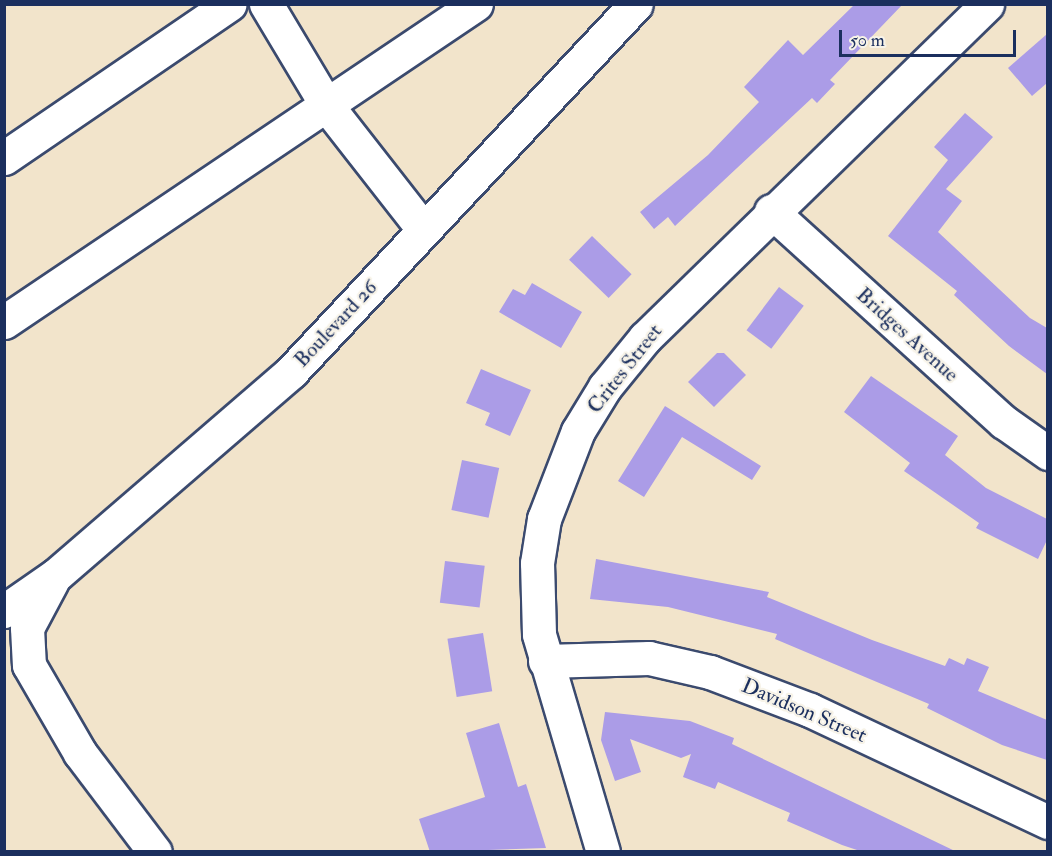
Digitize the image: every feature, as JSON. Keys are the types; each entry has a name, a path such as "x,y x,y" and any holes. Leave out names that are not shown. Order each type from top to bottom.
{"main road":[{"path":"4,158 230,4"},
{"path":"266,4 327,106 424,230"},
{"path":"4,322 476,4"},
{"name":"Boulevard 26","path":"4,611 56,575 291,372 636,4"},
{"name":"Crites Street","path":"603,852 538,634 537,563 544,519 578,431 645,338 771,212 987,4"},
{"name":"Bridges Avenue","path":"771,212 1004,422 1047,453"},
{"path":"56,575 27,628 29,665 80,753 155,852"},
{"name":"Davidson Street","path":"545,661 649,658 710,672 810,710 1047,822"}],"building":[{"path":"855,4 903,4 830,80 835,84 817,103 812,98 675,226 668,217 654,229 640,212 708,155 759,102 744,87 788,40 803,55"},
{"path":"1047,34 1047,83 1032,96 1008,68"},
{"path":"965,113 993,137 946,189 962,201 938,232 1030,318 1047,328 1047,374 1009,346 954,295 957,291 888,236 948,160 934,147"},
{"path":"592,236 632,274 609,298 569,260"},
{"path":"532,283 582,312 561,348 499,312 513,289 525,295"},
{"path":"779,287 804,306 771,349 747,330"},
{"path":"717,353 724,353 746,375 714,407 688,382"},
{"path":"481,369 531,390 510,436 485,425 490,413 466,403"},
{"path":"871,376 958,436 945,455 986,488 1047,519 1047,540 1038,559 976,528 979,523 904,471 910,463 844,412"},
{"path":"665,406 761,466 752,480 682,437 644,497 618,481"},
{"path":"462,460 499,468 489,518 451,510"},
{"path":"596,559 769,592 767,597 872,640 945,666 949,658 964,665 967,658 989,667 978,691 1047,720 1047,760 1002,745 927,708 929,704 775,639 777,634 668,607 590,599"},
{"path":"445,561 485,566 480,608 440,603"},
{"path":"483,633 492,691 457,697 447,639"},
{"path":"605,712 690,721 734,738 732,744 957,852 863,852 842,845 787,821 790,813 718,782 715,789 683,777 691,754 681,758 630,739 641,772 615,781 601,740"},
{"path":"499,723 518,787 526,784 546,848 430,852 419,819 485,797 466,733"}]}
